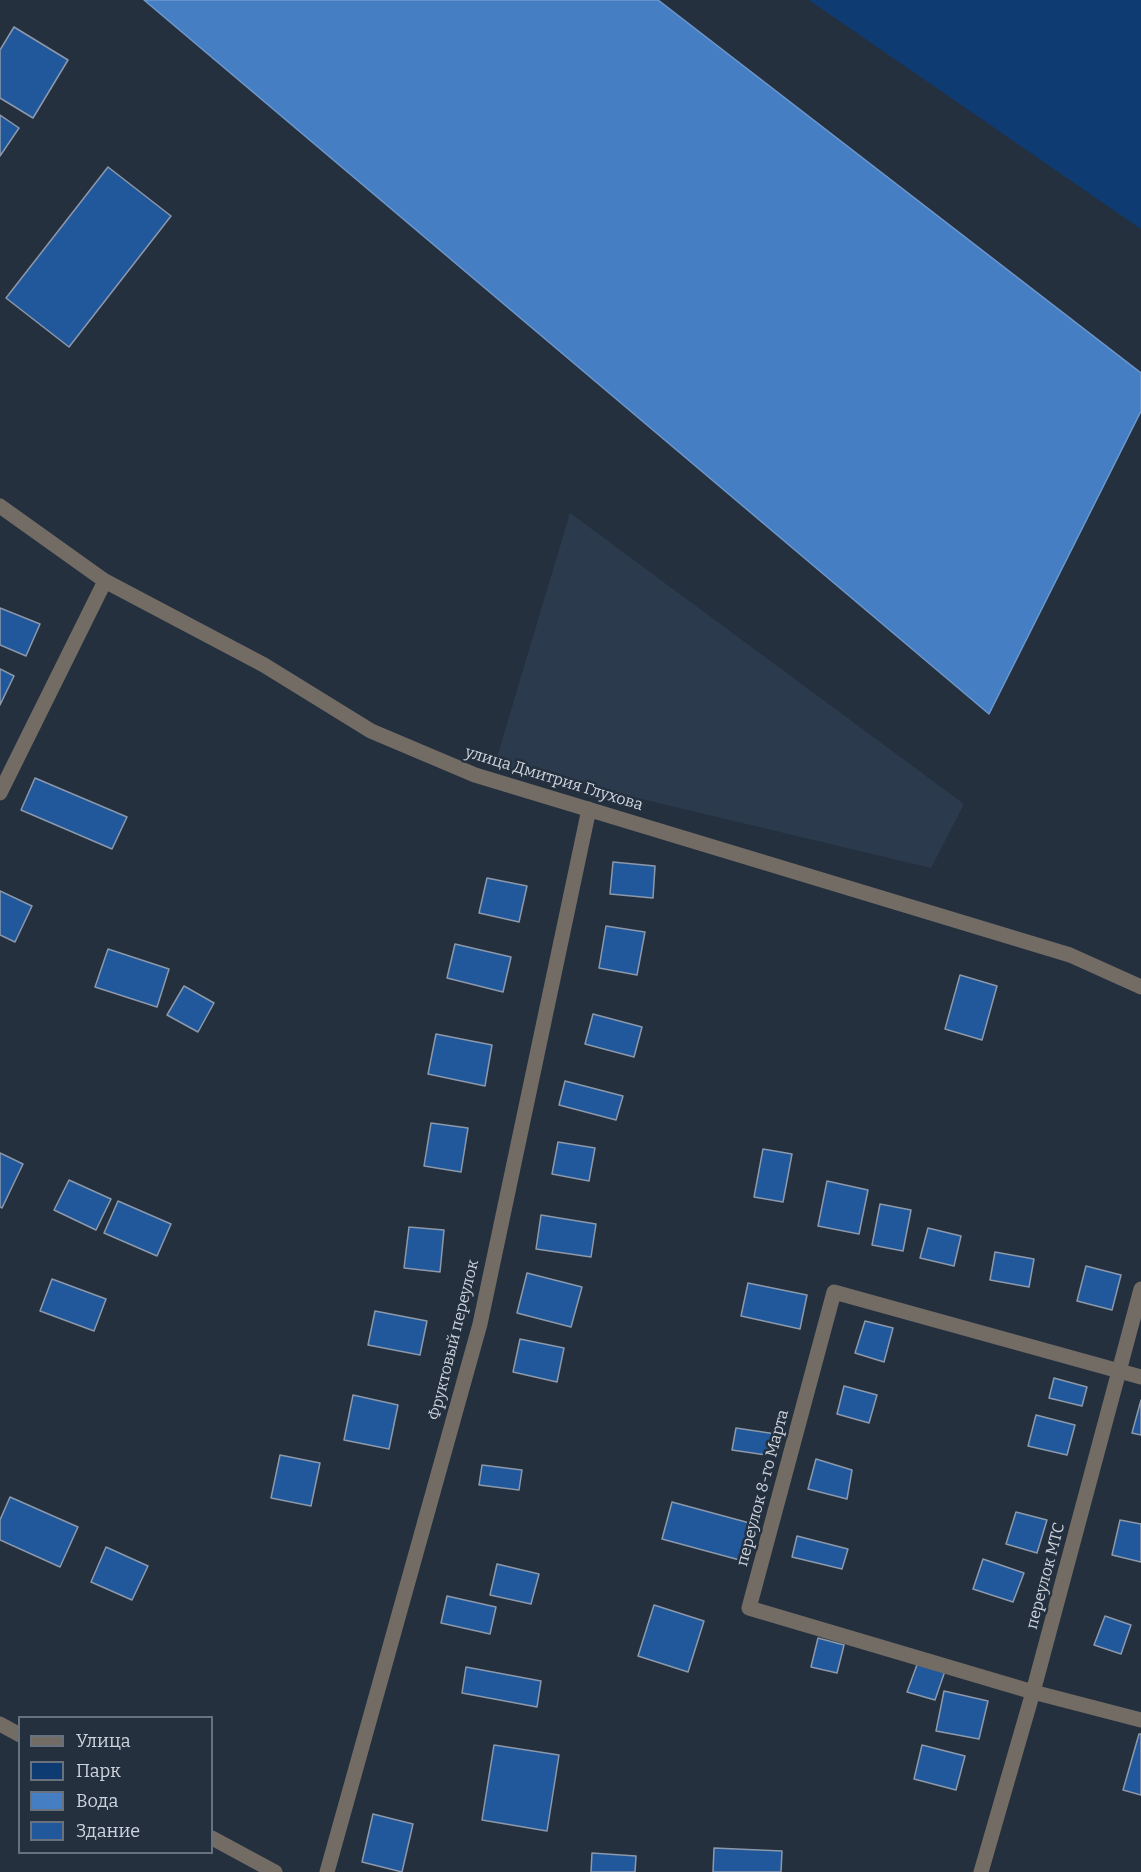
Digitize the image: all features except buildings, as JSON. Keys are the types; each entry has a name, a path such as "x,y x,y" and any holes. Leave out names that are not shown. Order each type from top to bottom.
{"street":[{"name":"улица Дмитрия Глухова","path":"0,506 105,580 264,664 371,731 475,775 1070,955 1141,987"},
{"path":"0,793 105,580"},
{"name":"Фруктовый переулок","path":"327,1872 480,1324 589,809"},
{"name":"переулок МТС","path":"981,1872 1033,1692 1141,1289"},
{"name":"переулок 8-го Марта","path":"1141,1377 834,1292 749,1608 1033,1692 1141,1720"},
{"path":"0,1724 18,1734"},
{"path":"213,1839 275,1872"}],"shaded area":[{"path":"570,513 964,804 931,868 495,764"}],"green space":[{"path":"809,0 1141,0 1141,229"}],"water":[{"path":"144,0 658,0 1141,373 1141,411 989,714"}]}
